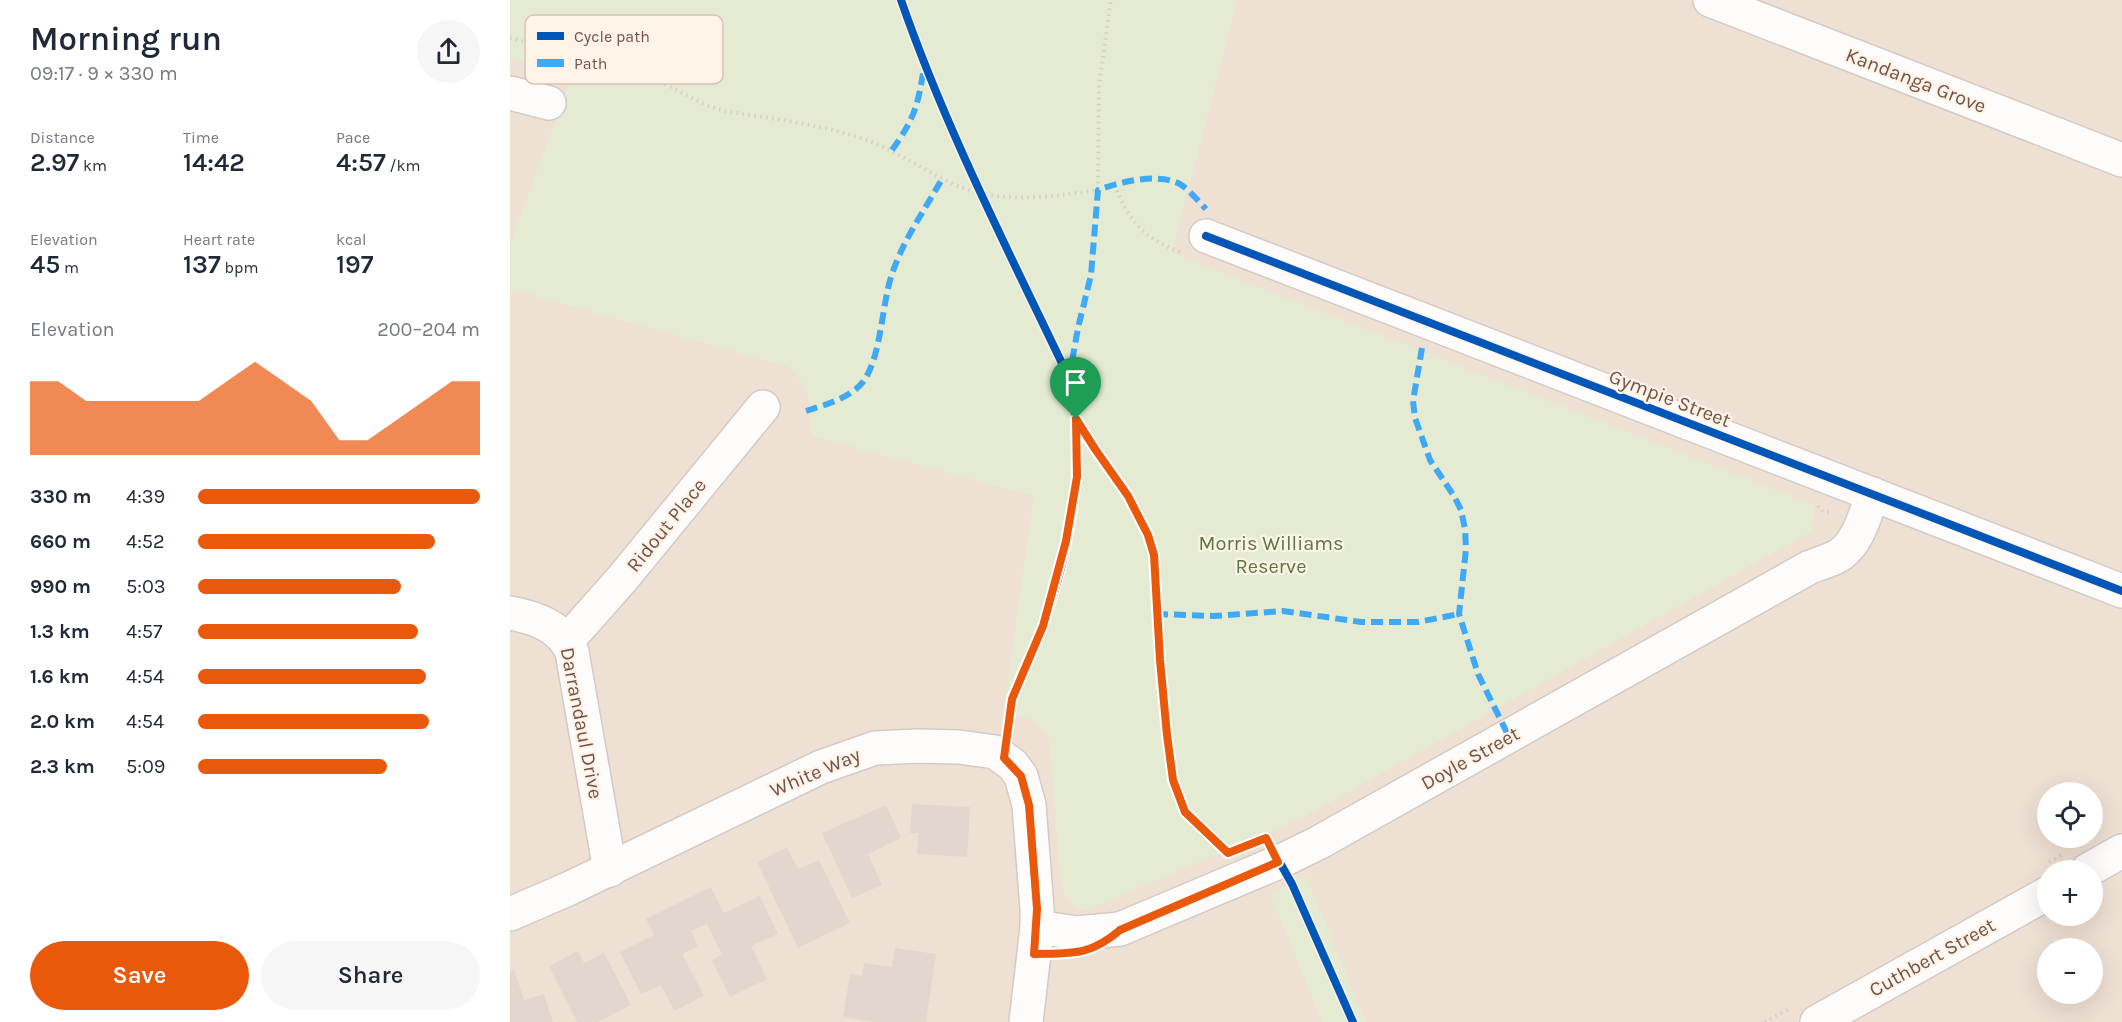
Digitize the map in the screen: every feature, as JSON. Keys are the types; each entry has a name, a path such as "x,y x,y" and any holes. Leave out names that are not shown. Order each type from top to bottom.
{"street":[{"name":"Kandanga Grove","path":"1710,0 2122,160"},
{"path":"510,93 549,103"},
{"name":"Gympie Street","path":"1206,236 2122,591"},
{"name":"Ridout Place","path":"567,641 622,579 763,407"},
{"name":"Doyle Street","path":"1035,940 1077,933 1120,930 1268,867 1318,843 1810,567 1840,555 1851,546 1864,490"},
{"name":"Darrandaul Drive","path":"510,613 551,626 567,641 577,677 610,870"},
{"name":"White Way","path":"510,914 610,870 821,767 849,756 874,748 894,747 979,749 995,752 1013,765 1021,776 1026,790 1035,940 1026,1022"},
{"path":"2103,862 2122,851"},
{"name":"Cuthbert Street","path":"1817,1022 2037,899"}],"path":[{"path":"664,84 723,111 855,136 892,150 942,179 982,195 1036,197 1098,190 1099,85 1111,0"},
{"path":"510,38 525,42"},
{"path":"977,184 987,206"}],"shaded area":[{"path":"510,0 2122,0 2122,1022 510,1022"}],"green space":[{"name":"Morris Williams Reserve","path":"510,0 1237,0 1172,253 1814,505 1812,531 1302,818 1087,910 1078,908 1068,899 1061,886 1050,743 1042,728 1032,720 1003,715 1034,496 811,436 808,397 801,381 786,366 510,289 510,245 569,84 723,84 723,15 525,15 525,62 510,58"},
{"path":"1306,877 1366,1022 1322,1022 1270,893"}],"building":[{"path":"912,804 970,807 967,857 917,854 918,833 910,833"},
{"path":"886,805 901,838 868,854 882,885 852,898 822,833"},
{"path":"787,847 798,869 819,860 850,923 798,948 757,862"},
{"path":"711,887 724,913 760,896 778,934 751,946 767,979 730,997 712,960 722,955 707,924 691,931 698,946 682,954 704,996 674,1011 661,985 641,994 620,952 654,935 646,919"},
{"path":"895,948 936,954 926,1022 874,1022 843,1017 850,974 862,976 864,963 892,967"},
{"path":"578,951 584,963 604,953 631,1005 598,1022 577,1022 549,966"},
{"path":"514,969 524,1000 544,994 553,1022 510,1022 510,970"}],"marked path":[{"path":"892,150 906,129 914,111 924,67"},
{"path":"806,411 847,395 865,379 875,357 888,289 896,264 907,239 942,179"},
{"path":"1069,378 1091,275 1098,190 1138,180 1169,180 1185,188 1206,209"},
{"path":"1422,348 1413,401 1415,418 1430,460 1461,510 1466,549 1459,614 1478,674 1509,737"},
{"path":"1156,614 1214,616 1283,611 1361,622 1418,622 1459,614"}],"cycle path":[{"path":"901,0 958,144 1069,378 1074,409 1076,472 1068,535 1043,626 1014,694 1004,758"},
{"path":"1206,236 2122,591"},
{"path":"1076,419 1094,449 1128,496 1148,535 1154,555 1167,735 1173,779 1185,812 1228,853 1266,838 1292,884 1353,1022"}],"route":[{"path":"1076,419 1140,515 1154,555 1156,614 1167,735 1173,780 1180,803 1193,822 1228,853 1266,838 1278,862 1120,930 1104,943 1089,950 1075,953 1034,954 1037,909 1029,805 1021,776 1004,758 1012,699 1043,626 1066,541 1077,477 1076,419"}]}
